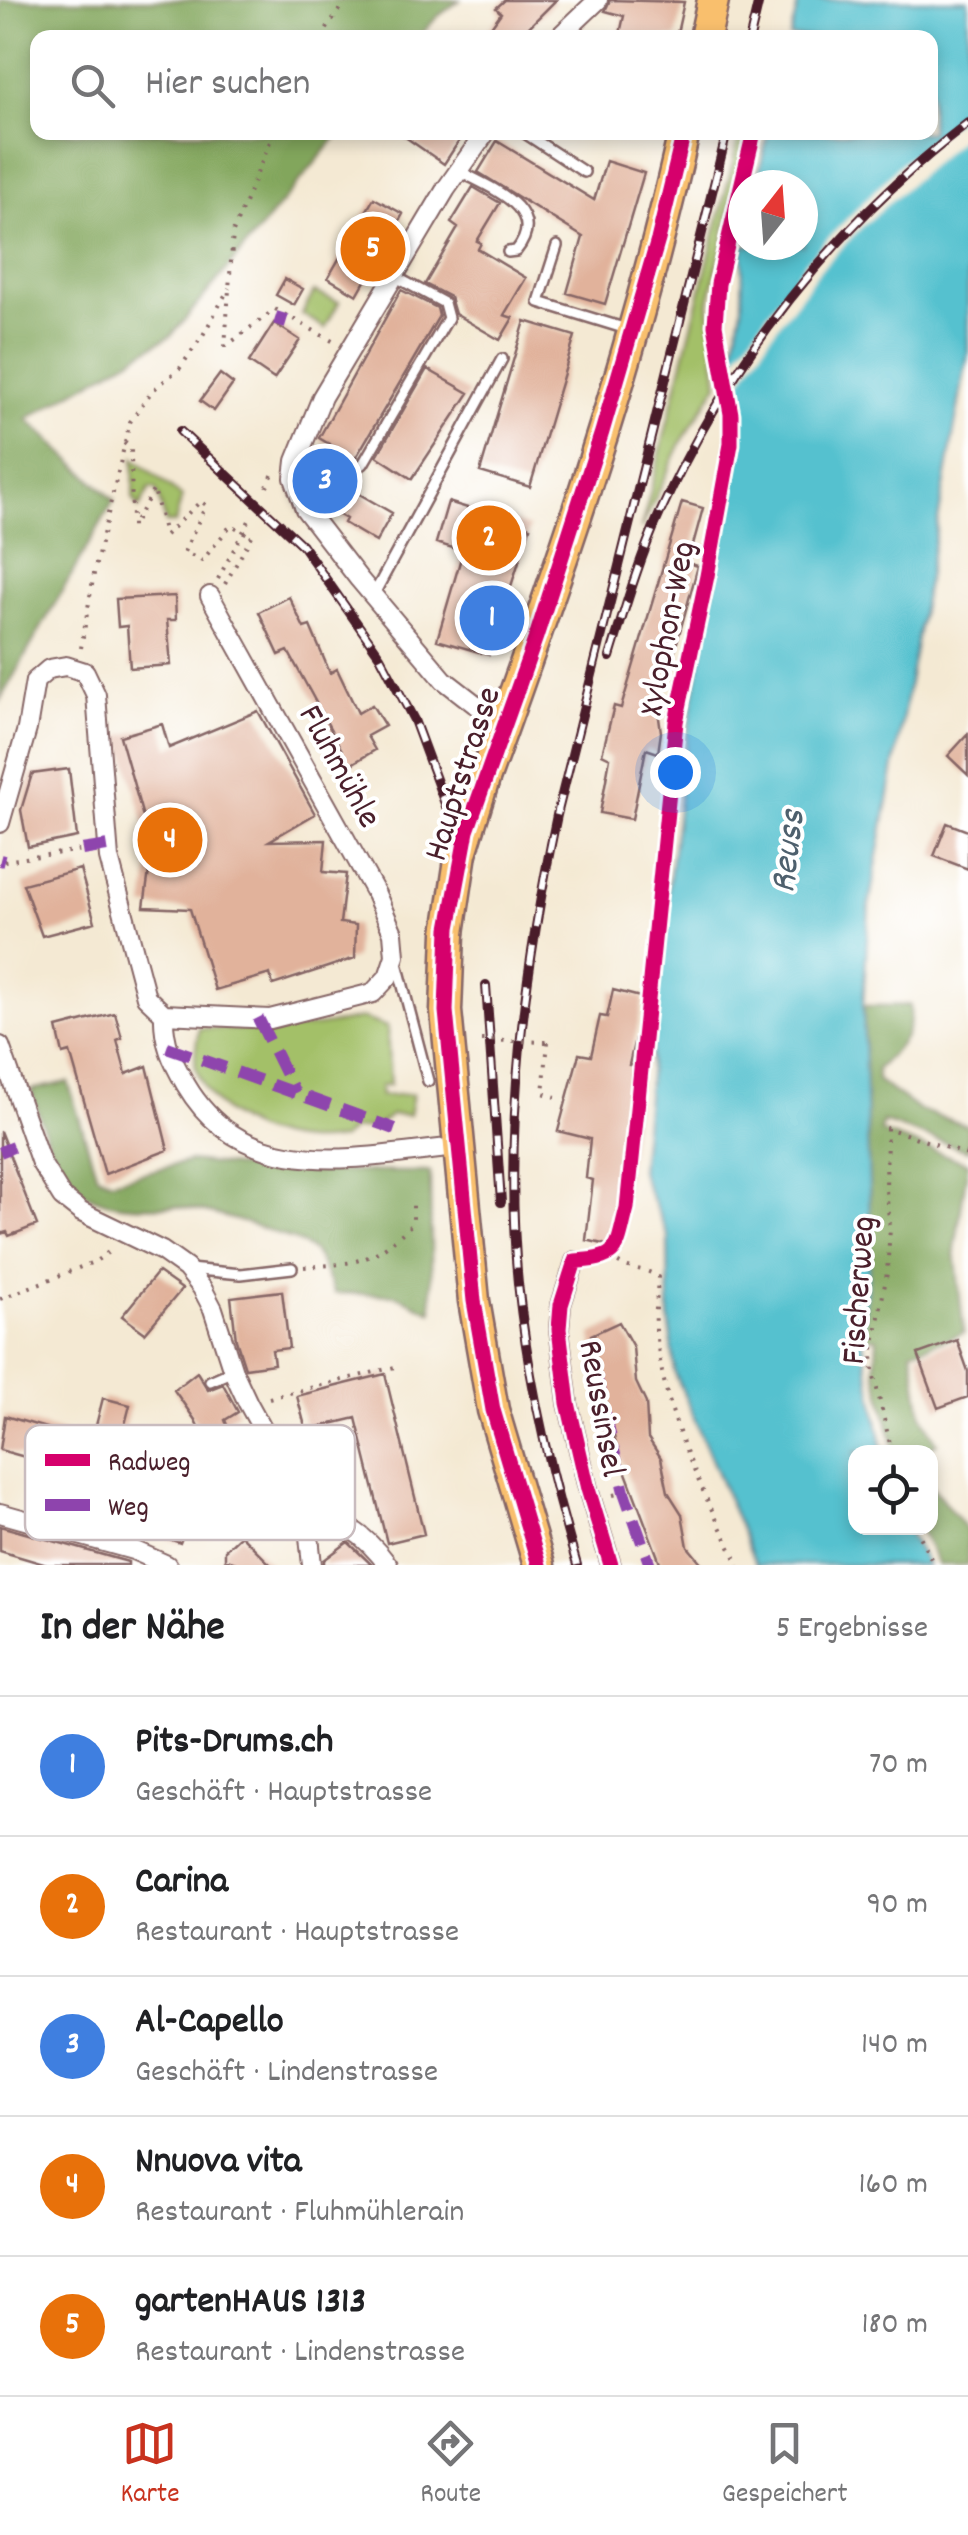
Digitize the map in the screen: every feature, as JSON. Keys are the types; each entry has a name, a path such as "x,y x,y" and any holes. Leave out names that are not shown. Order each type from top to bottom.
{"main road":[{"path":"706,30 713,0"},
{"name":"Hauptstrasse","path":"539,1565 507,1462 482,1354 469,1267 446,1011 449,928 461,853 550,595 632,331 682,140"}],"street":[{"path":"566,30 598,0"},
{"path":"480,140 322,397 296,461 297,492 304,509 358,579 444,680 475,704 506,720"},
{"name":"Fluhmühle","path":"210,596 376,894 393,934 396,956"},
{"path":"0,823 35,681 49,670 66,666 85,672 96,695 109,858 146,997 164,1014 270,1019 352,1000 382,986 396,956"},
{"path":"164,1014 167,1053 185,1084 210,1118 239,1141 300,1159 347,1159 457,1134"},
{"path":"0,1046 41,1163 62,1197 80,1212 186,1268 213,1309 233,1370 260,1425"},
{"name":"Reussinsel","path":"575,1262 561,1304 568,1403 611,1565"},
{"path":"0,1513 25,1520"},
{"path":"355,1529 388,1565"},
{"path":"97,1540 168,1565"},
{"path":"309,1540 312,1565"}],"lane":[{"path":"535,140 584,172"},
{"path":"459,171 513,201 524,212 528,225 524,242 516,251 508,252"},
{"path":"557,246 539,302 632,331"},
{"path":"296,461 353,469 363,464 448,318 444,303 394,276"},
{"path":"373,594 502,360"},
{"path":"396,956 428,1081"},
{"path":"186,1268 240,1274 292,1268"},
{"path":"210,1381 233,1370"}],"path":[{"path":"325,30 346,0"},
{"path":"271,140 233,232 225,347 275,309 322,336"},
{"path":"80,654 130,422 139,405 180,368 229,288"},
{"path":"124,444 131,448 132,527 154,489 165,535 200,501 206,505 184,552 202,561 232,525 252,536 228,582 210,596"},
{"path":"210,596 251,517"},
{"path":"4,861 82,850"},
{"path":"481,1040 548,1042 543,1093 556,1097"},
{"path":"292,1268 351,1264 384,1250 413,1223 413,1205"},
{"path":"0,1298 96,1261 119,1244"},
{"path":"575,1262 600,1260 613,1251 620,1266 658,1277 656,1337 672,1405 689,1457 739,1565"},
{"path":"248,1403 395,1368"},
{"path":"614,1495 622,1492"},
{"path":"919,1535 934,1565"}],"green space":[{"path":"0,0 460,0 425,30 30,30 30,140 334,140 172,335 27,419 114,500 0,700"},
{"path":"738,140 745,140 739,170 731,170"},
{"path":"728,181 728,218 709,303 718,384 682,441 641,529"},
{"path":"314,292 339,302 325,328 302,314"},
{"path":"134,458 182,497 175,523 166,523 156,489 150,488 139,508 133,498"},
{"path":"910,1005 906,1034 877,1069 877,1080 919,1110 968,1126 968,1151 883,1122 881,1132 968,1163 955,1250 964,1333 912,1351 922,1415 937,1443 934,1445 893,1445 875,1370 877,1338 862,1337 871,1248 863,1006"},
{"path":"361,1018 387,1027 390,1085 381,1086 380,1096 413,1094 409,1115 391,1115 376,1127 351,1130 342,1139 299,1140 256,1129 219,1105 196,1068 199,1028 280,1029"},
{"path":"68,1082 97,1175 112,1181 190,1161 279,1171 430,1172 432,1312 396,1295 334,1293 313,1252 267,1230 200,1211 120,1205 85,1194 60,1168 31,1090"},
{"path":"938,1494 968,1532 968,1565 938,1565 923,1535 938,1535"}],"water":[{"name":"Reuss","path":"799,0 968,0 968,353 869,906 863,1006 871,1248 862,1337 882,1445 848,1445 848,1535 909,1535 928,1565 756,1565 675,1373 669,1318 668,1236 640,1171 661,948 687,735 740,439 732,360 742,308 743,260 818,260 818,170 759,170 766,140 938,140 938,30 792,30"}],"pier":[{"path":"968,112 968,132 820,270 730,399 727,369 807,260 818,260 818,249 903,161 931,140 938,140 938,135"}],"building":[{"path":"505,0 556,0 526,30 489,30 501,13 496,8"},
{"path":"610,0 684,2 678,30 621,30 624,16 605,11"},
{"path":"410,140 460,140 444,164"},
{"path":"497,141 594,200 606,161 644,173 605,304 567,293 583,237 478,172"},
{"path":"473,187 500,203 477,241 481,243 478,249 526,278 504,315 513,318 500,340 455,314 450,297 425,284 458,228 451,223"},
{"path":"374,198 403,214 357,295 328,278"},
{"path":"285,279 303,289 294,305 276,295"},
{"path":"401,290 437,308 439,316 355,459 319,438"},
{"path":"525,321 575,336 530,487 480,472"},
{"path":"274,323 300,340 274,379 249,362"},
{"path":"427,369 469,393 412,479 377,456"},
{"path":"220,374 233,384 214,411 200,401"},
{"path":"337,481 392,513 376,542 323,505"},
{"path":"448,502 530,527 489,655 437,640 463,551 436,543"},
{"path":"682,502 703,508 688,563 698,566 658,711 658,753 646,749 632,819 600,813 610,758 602,754 614,706 621,708"},
{"path":"175,596 176,620 167,620 171,665 130,668 127,626 118,627 116,599"},
{"path":"289,597 304,628 310,626 330,673 337,669 358,713 372,705 385,726 367,736 375,750 350,765 288,651 279,655 259,612"},
{"path":"258,711 315,814 269,841 326,840 323,872 346,874 340,923 356,925 355,958 273,985 270,974 215,990 190,909 144,907 152,849 172,844 166,820 145,824 120,736 162,724 169,748"},
{"path":"968,734 968,775 948,756"},
{"path":"69,769 77,837 28,847 21,810 32,774"},
{"path":"947,823 968,831 968,869 934,856"},
{"path":"80,869 95,922 42,936 23,884"},
{"path":"613,990 644,998 629,1065 637,1066 634,1117 611,1246 586,1240 593,1180 586,1178 590,1139 558,1131 579,1054 591,1056 600,1016 607,1017"},
{"path":"115,1013 126,1074 147,1066 168,1150 105,1174 70,1052 63,1054 57,1028"},
{"path":"0,1131 37,1225 9,1236 7,1232 0,1234"},
{"path":"158,1272 182,1289 145,1333 122,1316"},
{"path":"282,1291 289,1348 272,1350 274,1364 245,1368 236,1340 231,1297"},
{"path":"619,1322 633,1347 636,1382 646,1403 648,1438 661,1458 668,1492 682,1514 688,1547 703,1565 661,1565 617,1449 591,1335"},
{"path":"957,1340 968,1371 968,1397 938,1408 918,1354"},
{"path":"197,1372 208,1390 223,1384 238,1412 225,1420 227,1425 197,1425 174,1390"},
{"path":"385,1374 424,1534 387,1543 356,1418 305,1425 297,1396"},
{"path":"103,1398 130,1405 125,1425 96,1425"},
{"path":"5,1416 36,1425 25,1425 25,1457 0,1450"},
{"path":"0,1526 25,1533 25,1540 50,1540 128,1565 47,1565 0,1551"},
{"path":"236,1540 246,1540 271,1565 241,1565 225,1559 225,1550"},
{"path":"348,1542 372,1565 324,1565 324,1560"}],"railway":[{"path":"752,30 759,0"},
{"path":"610,657 660,513 688,456 753,349 830,251 919,163 968,123"},
{"path":"577,1565 541,1425 518,1283 513,1165 520,1048 535,931 557,815 725,140"},
{"path":"180,431 302,545 380,656 414,720 460,844"},
{"path":"486,985 501,1202"}],"marked path":[{"path":"279,326 283,313"},
{"path":"82,850 107,846"},
{"path":"0,860 4,861"},
{"path":"258,1018 295,1093"},
{"path":"167,1047 395,1129"},
{"path":"0,1152 13,1147"},
{"path":"596,1376 624,1492 650,1565"}],"cycle path":[{"path":"539,1565 493,1410 474,1301 446,1011 449,928 467,831 536,637 602,432 658,240 682,140"},
{"name":"Xylophon-Weg","path":"611,1565 568,1403 559,1329 561,1305 575,1261 601,1258 614,1249 627,1208 676,722 731,444 731,414 715,325 718,284 752,140"}],"place":[{"name":"gartenHAUS 1313","path":"373,249"},
{"name":"Al-Capello","path":"325,481"},
{"name":"Carina","path":"489,538"},
{"name":"Pits-Drums.ch","path":"492,618"},
{"name":"Nnuova vita","path":"170,840"}]}
